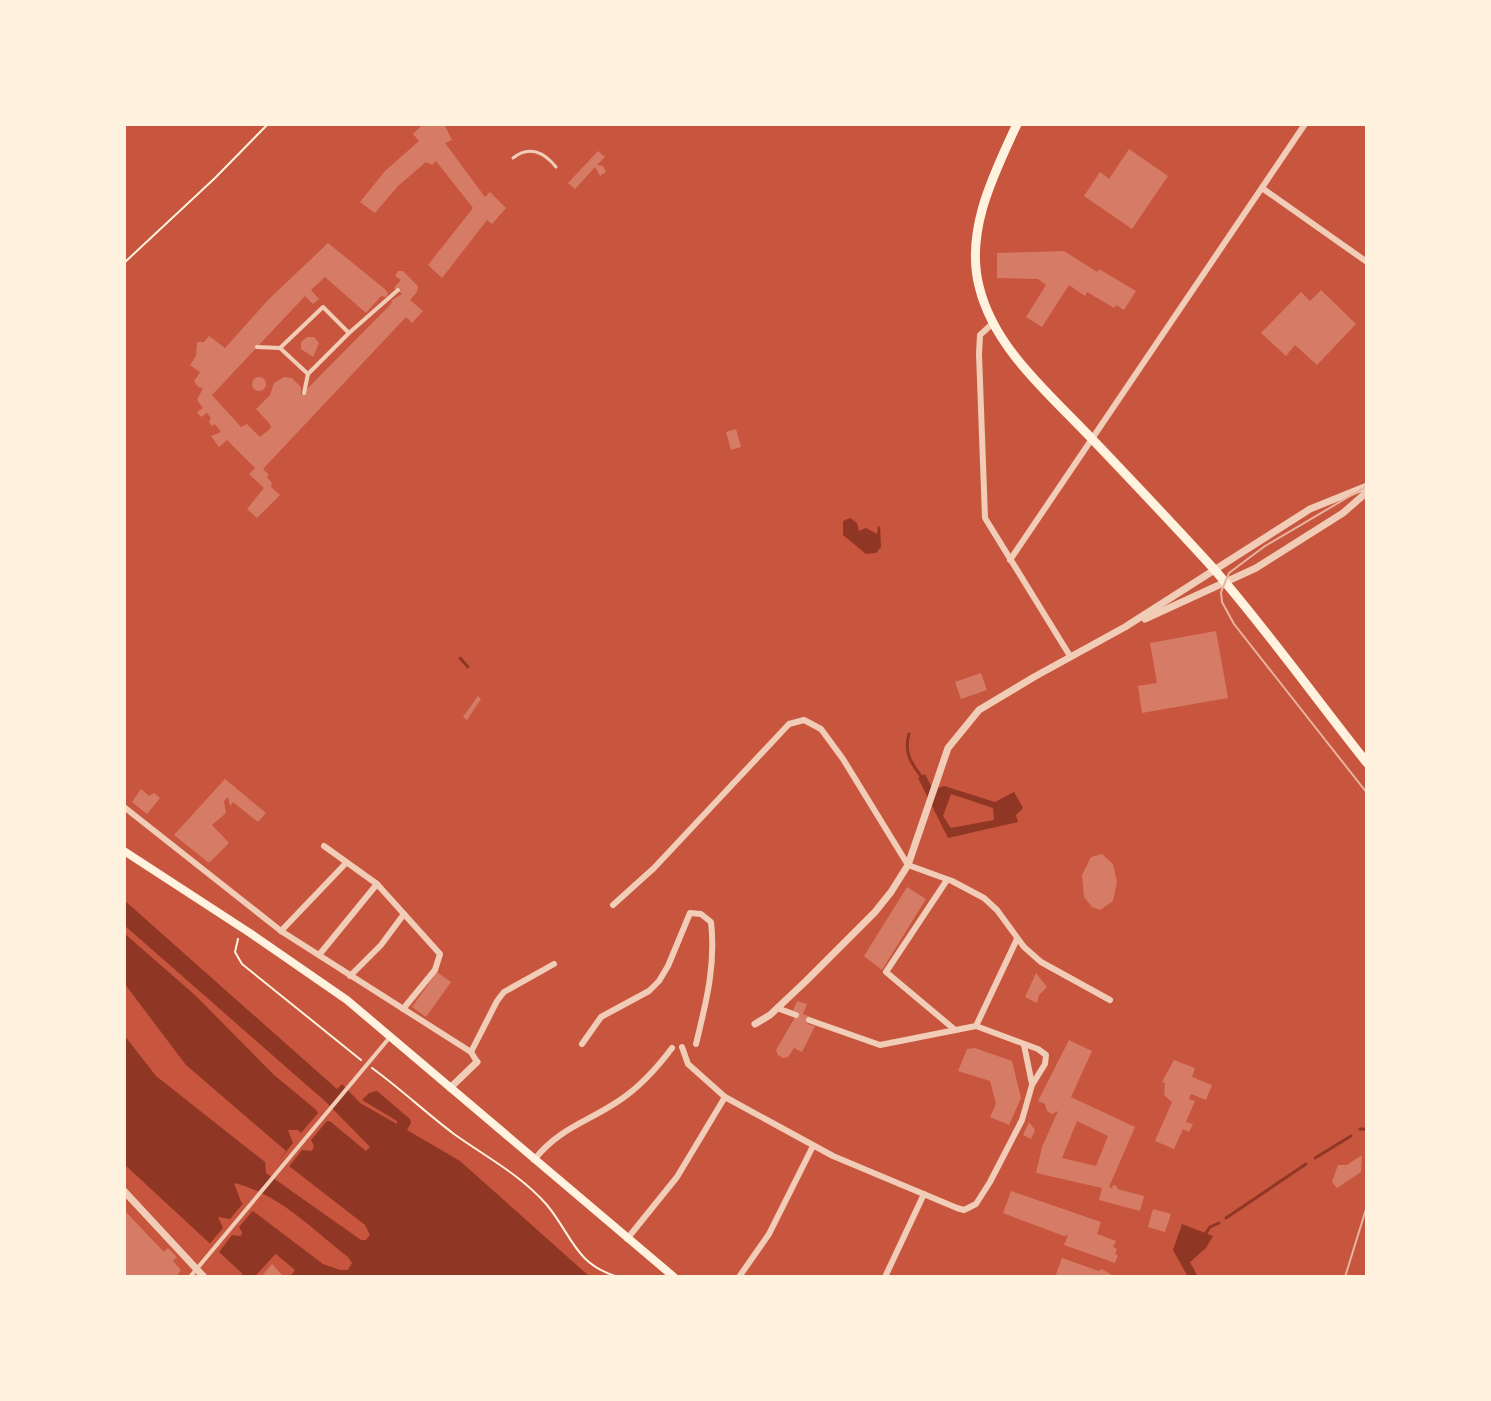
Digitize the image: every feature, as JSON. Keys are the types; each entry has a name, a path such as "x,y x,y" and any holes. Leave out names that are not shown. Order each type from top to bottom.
{"main road":[{"path":"1017,124 990,186 978,225 975,252 977,281 992,324 1009,348 1214,570 1367,763"},
{"path":"124,851 347,1000 533,1161 674,1277"}],"street":[{"path":"1010,560 1305,124"},
{"path":"1262,188 1367,262"},
{"path":"304,393 308,374 398,290"},
{"path":"280,348 323,307 349,333"},
{"path":"992,324 980,335 979,354 985,518 1070,656"},
{"path":"257,347 280,348 308,374"},
{"path":"1125,627 1310,509 1367,489"},
{"path":"755,1024 777,1008 875,912 895,887 908,865 942,762 959,731 988,703 1125,627 1256,568 1343,513 1367,489"},
{"path":"613,905 654,868 789,724 804,720 821,729 843,759 908,865 984,898 997,910 1017,939 1049,968 1110,1000"},
{"path":"124,807 281,931 471,1052 477,1062 450,1088"},
{"path":"324,846 377,884 440,954 435,970 403,1009"},
{"path":"281,931 346,863"},
{"path":"947,880 886,972 954,1029"},
{"path":"319,955 377,884"},
{"path":"582,1044 601,1017 649,991 659,981 690,913 701,914 711,922 713,945 710,987 696,1044"},
{"path":"350,976 381,945 404,914"},
{"path":"976,1026 1017,939"},
{"path":"471,1052 504,992 554,964"},
{"path":"777,1008 796,1015"},
{"path":"682,1047 688,1064 725,1097 813,1146 957,1208 970,1209 981,1197 1008,1149 1026,1111 1032,1085 1045,1064 1046,1055 976,1026 880,1045 809,1020"},
{"path":"190,1277 390,1037"},
{"path":"1024,1045 1032,1085"},
{"path":"533,1161 554,1137 618,1102 636,1088 672,1048"},
{"path":"627,1239 677,1177 725,1097"},
{"path":"739,1277 769,1234 813,1146"},
{"path":"124,1191 204,1277"},
{"path":"885,1277 924,1194"}],"lane":[{"path":"513,158 520,152 531,150 545,156 556,167"}],"path":[{"path":"124,263 268,124"},
{"path":"238,939 235,952 242,964 362,1061"},
{"path":"375,1070 454,1133 513,1173 546,1204 589,1265 618,1277"}],"shaded area":[{"path":"850,518 857,523 859,531 866,528 877,534 880,527 881,547 876,553 866,554 843,535 843,521"},
{"path":"925,774 933,790 944,786 995,802 1014,792 1023,808 1016,815 1018,822 948,838 918,778","holes":["951,794 993,808 994,820 951,828 943,816"]},
{"path":"124,900 337,1089 342,1084 360,1103 397,1124 397,1121 362,1100 369,1093 377,1091 410,1119 407,1130 460,1161 590,1277 290,1277 295,1270 270,1249 246,1277 124,1164 124,1035 156,1076 265,1162 266,1173 361,1240 366,1240 370,1235 365,1225 280,1159 286,1151 186,1065 124,983 124,933 196,996 274,1075 366,1151 370,1147 326,1102 124,925","holes":["234,1183 280,1204 348,1257 352,1263 348,1270 323,1264 241,1202"]},
{"path":"1182,1224 1213,1236 1206,1248 1190,1262 1198,1277 1188,1277 1173,1250"}],"pier":[{"path":"312,1103 335,1122 327,1121 311,1140 314,1146 312,1151 302,1150 287,1169 278,1162 293,1143 288,1130 301,1133 318,1113"},
{"path":"241,1191 245,1200 255,1208 239,1227 241,1236 232,1235 216,1256 207,1247 223,1228 218,1217 230,1219 245,1201"}],"building":[{"path":"423,124 444,124 452,140 445,143 485,197 490,192 506,208 492,224 487,220 442,278 428,265 473,208 436,161 432,165 426,162 398,186 375,213 360,202 385,171 419,141 413,134"},
{"path":"1129,149 1168,176 1132,229 1084,196 1100,172 1109,179"},
{"path":"598,151 605,157 597,165 603,166 606,172 600,176 595,167 575,189 568,183"},
{"path":"328,243 388,294 381,296 366,313 325,277 311,290 319,299 313,304 305,296 212,395 241,427 247,424 260,437 271,428 256,409 270,395 274,383 284,377 292,378 301,387 301,395 392,300 402,294 394,288 401,280 395,276 398,271 403,271 418,286 410,300 423,311 412,323 406,317 263,469 269,475 271,487 280,495 257,518 247,509 264,488 249,474 255,468 227,440 219,447 211,436 221,432 209,422 211,418 207,413 201,417 197,412 203,408 197,400 203,388 194,381 200,372 190,365 196,356 197,342 204,342 209,336 225,348 268,300"},
{"path":"1064,251 1136,291 1124,310 1116,305 1114,308 1087,292 1085,296 1069,285 1042,327 1026,317 1046,285 1038,279 997,278 997,253"},
{"path":"1321,290 1356,324 1317,365 1295,345 1286,356 1261,333 1301,292 1310,301"},
{"path":"307,337 314,337 319,343 313,357 301,349 301,342"},
{"path":"259,377 266,384 259,391 252,384"},
{"path":"736,429 741,447 731,450 726,432"},
{"path":"1216,631 1228,698 1142,713 1138,686 1157,683 1150,643"},
{"path":"981,673 987,690 961,699 955,682"},
{"path":"478,696 481,699 467,720 463,717"},
{"path":"225,779 266,813 258,822 233,802 230,806 228,797 224,801 226,813 212,825 229,843 209,863 174,835"},
{"path":"141,789 149,796 154,793 160,798 147,814 132,802"},
{"path":"1102,854 1113,864 1117,882 1113,901 1100,910 1092,907 1084,897 1082,875 1091,857"},
{"path":"907,887 926,899 882,970 864,956"},
{"path":"437,972 451,982 426,1017 412,1007"},
{"path":"1036,973 1047,987 1039,995 1037,1003 1025,997"},
{"path":"797,1001 807,1004 803,1014 811,1017 807,1024 815,1026 802,1052 794,1048 788,1057 783,1058 776,1050 798,1012 793,1011"},
{"path":"1069,1040 1092,1051 1071,1097 1135,1127 1109,1187 1117,1186 1117,1189 1144,1196 1140,1211 1099,1200 1102,1188 1036,1173 1042,1147 1058,1111 1052,1114 1045,1104 1038,1101","holes":["1077,1121 1108,1136 1096,1166 1062,1158"]},
{"path":"975,1048 1012,1061 1021,1098 1009,1125 990,1117 996,1104 990,1081 958,1071 967,1049"},
{"path":"1174,1060 1195,1068 1192,1077 1212,1085 1206,1100 1191,1094 1189,1099 1195,1101 1186,1122 1193,1124 1189,1132 1183,1129 1174,1149 1155,1141 1172,1102 1164,1095 1165,1083 1162,1082"},
{"path":"1029,1122 1035,1130 1031,1139 1023,1135"},
{"path":"1362,1155 1361,1172 1337,1188 1332,1182 1338,1165 1347,1165"},
{"path":"1011,1191 1101,1222 1097,1234 1116,1241 1113,1247 1118,1255 1115,1263 1064,1245 1068,1235 1003,1213"},
{"path":"1153,1209 1171,1214 1165,1232 1148,1227"},
{"path":"124,1210 164,1252 168,1248 177,1257 173,1261 181,1270 176,1277 124,1277"},
{"path":"1062,1258 1099,1271 1102,1269 1115,1277 1055,1277"},
{"path":"272,1264 282,1275 261,1277"}],"waterway":[{"path":"460,658 468,667"},
{"path":"909,734 909,756 921,776"},
{"path":"1360,1129 1365,1129"},
{"path":"1315,1158 1351,1136"},
{"path":"1226,1218 1306,1164"},
{"path":"1206,1233 1219,1223"},
{"path":"247,1277 277,1244"}],"tram line":[{"path":"1367,486 1265,546 1229,573 1221,592 1222,602 1234,624 1367,793"},
{"path":"1345,1277 1367,1206"}]}
